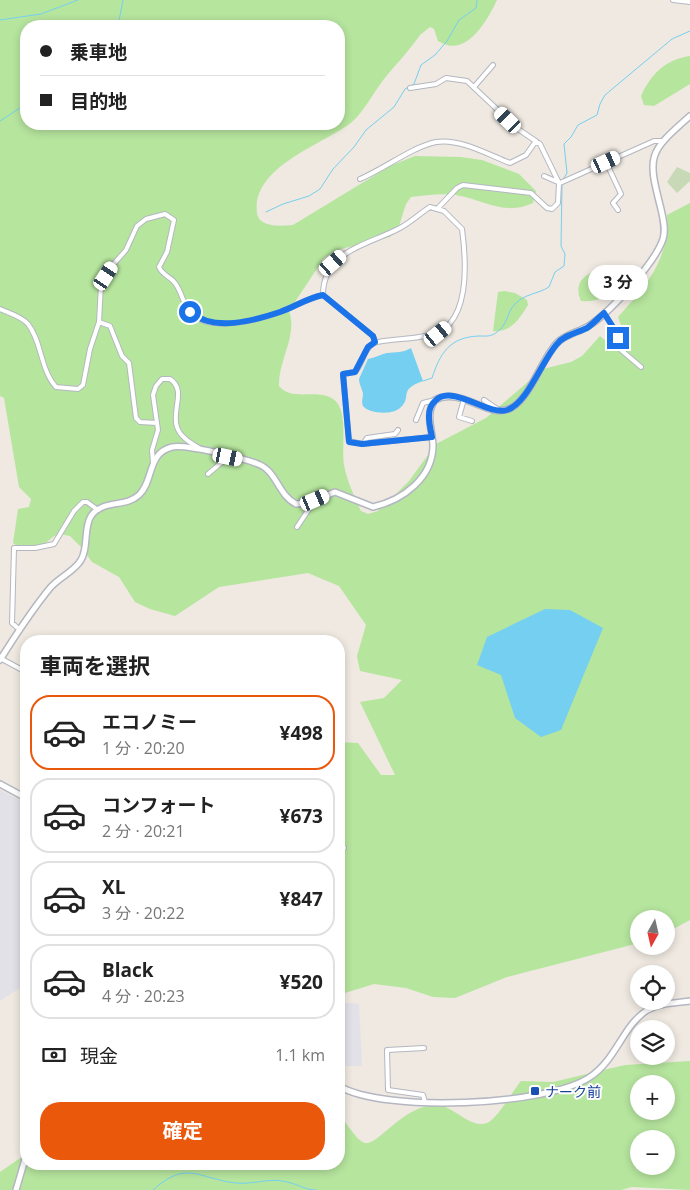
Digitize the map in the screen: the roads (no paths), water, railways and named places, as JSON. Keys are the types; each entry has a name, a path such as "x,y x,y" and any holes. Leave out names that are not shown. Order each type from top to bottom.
{"street":[{"path":"673,0 690,2"},
{"path":"474,87 493,65"},
{"path":"410,88 427,86 446,78 467,81 518,129 540,144 561,182 558,203 552,209 547,208 531,193 464,185 457,188 438,208"},
{"path":"416,420 423,403 448,396 464,399 500,411 513,408 519,402 558,342 585,329 604,313 643,272 663,238 663,220 652,174 653,157 661,141 690,116"},
{"path":"544,176 561,182 654,140 661,141"},
{"path":"360,179 435,142 470,148 510,163 526,155 536,142"},
{"path":"606,162 621,194 607,207"},
{"path":"612,203 618,210"},
{"path":"323,295 323,286 333,263 344,254 405,226 430,207 438,208 462,229 464,294 447,326 438,334 398,341 375,342 368,347 355,372 343,374 349,442 363,444 432,437"},
{"path":"0,310 15,315 27,323 47,377 56,387 65,390 78,389 83,384 90,349 99,322 101,285 126,250 137,226 158,214 165,214 174,220 167,252 159,267 162,274 176,284 182,301 199,320 212,322 243,321 281,312 307,299 323,295"},
{"path":"323,295 373,336 375,342"},
{"path":"604,313 618,335 614,344 641,367"},
{"path":"99,322 110,326 122,356 129,363 136,418 140,422 157,423"},
{"path":"153,462 152,450 157,423 153,395 156,386 162,379 170,379 177,387 177,428 184,438 201,450"},
{"path":"464,399 459,417 472,421"},
{"path":"20,669 0,659 50,587 80,561 89,522 98,510 105,505 130,500 140,494 153,462 159,454 172,447 201,450 264,467 272,475 289,500 296,504 315,500 336,492 373,507 402,494 419,482 429,466 432,456 432,437 429,411 435,400"},
{"path":"484,400 500,411"},
{"path":"363,444 367,438 395,434 398,430"},
{"path":"208,474 228,457"},
{"path":"297,527 315,500"},
{"path":"20,630 12,623 14,548 35,548 54,544 79,505 87,502 98,510"},
{"path":"0,784 20,795"},
{"path":"345,1089 365,1097 425,1102 487,1101 576,1085 600,1070 609,1060 637,1018 647,1010 690,1001"},
{"path":"424,1048 387,1050 388,1090 423,1095 425,1102"},
{"path":"16,1190 22,1170"}],"water":[{"path":"411,348 423,381 410,387 404,404 397,410 381,413 366,409 362,404 363,394 359,379 368,359 387,353 402,352"},
{"path":"545,609 570,610 603,628 561,730 541,737 515,718 501,675 477,665 487,637"}],"waterway":[{"path":"0,20 41,14 78,0"},
{"path":"119,20 123,0"},
{"path":"266,212 283,204 309,196 320,189 333,169 354,147 366,130 394,107 405,89 414,84 421,65 435,55 447,41 459,20 476,8 477,0"},
{"path":"562,181 567,173 564,144 578,125 597,115 605,95 672,39 690,31"},
{"path":"0,121 20,108"},
{"path":"423,381 432,378 442,354 453,343 469,337 495,334 501,329 515,304 523,298 549,287 555,272 564,266 565,254 561,246 562,185"},
{"path":"153,1190 175,1175 184,1173 193,1173 236,1183 281,1181 316,1190"}],"place":[{"name":"ナーク前","path":"535,1091"}]}
